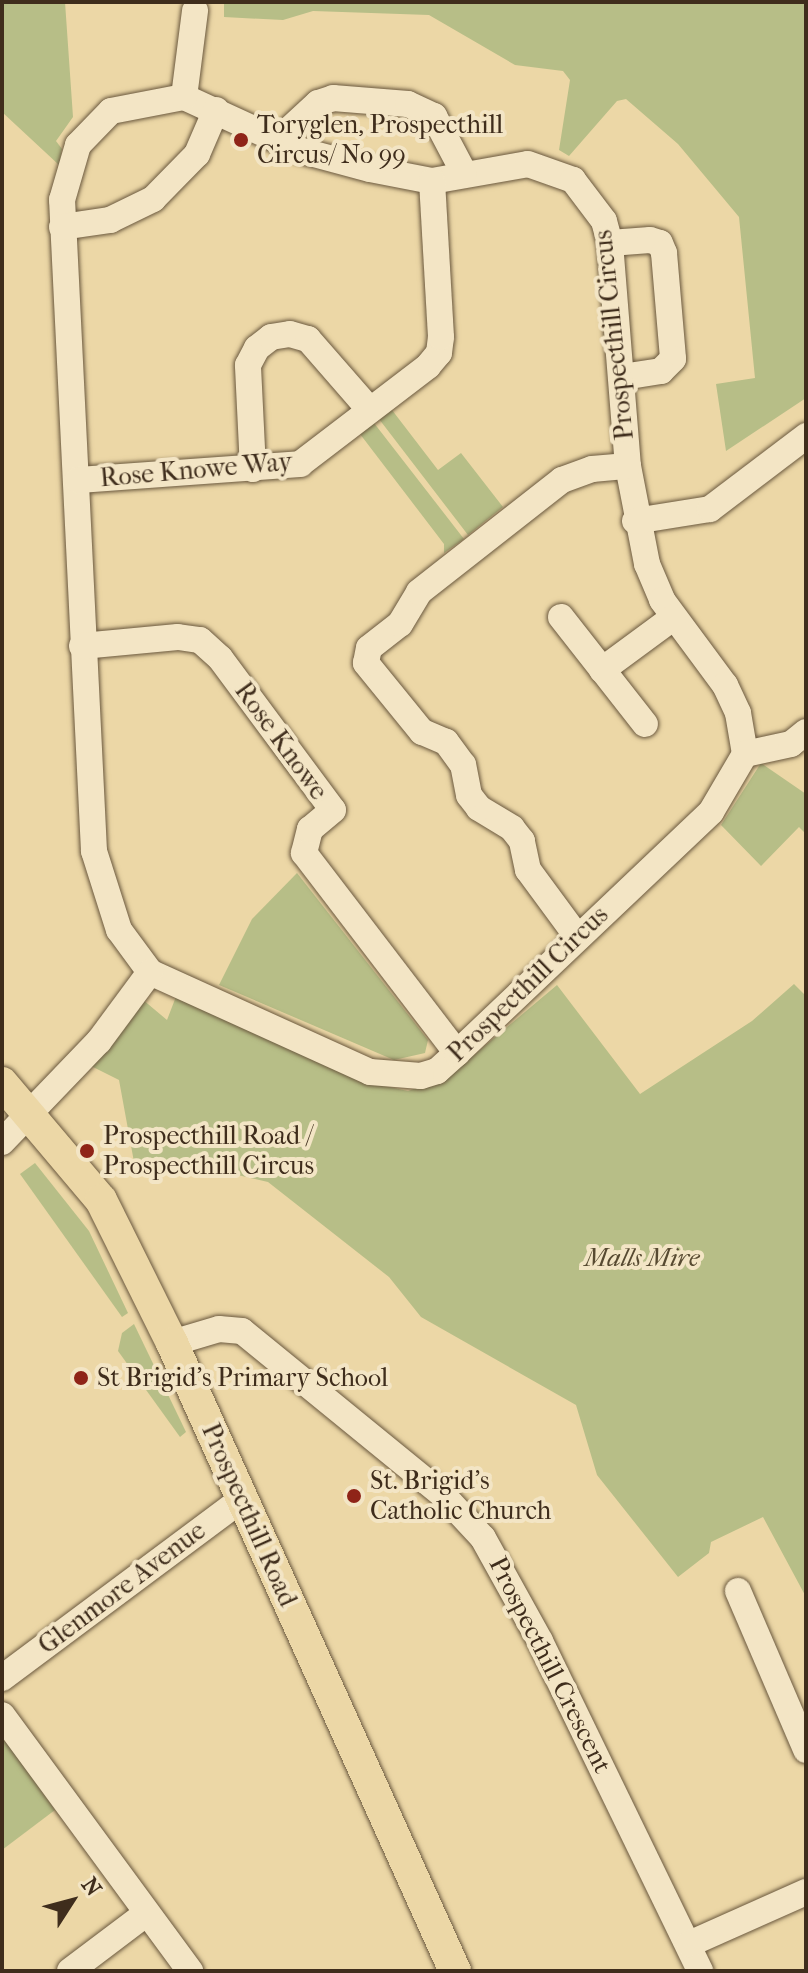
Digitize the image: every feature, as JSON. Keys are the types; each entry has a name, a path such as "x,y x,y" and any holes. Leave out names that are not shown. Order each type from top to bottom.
{"main road":[{"name":"Prospecthill Road","path":"2,1083 101,1200 172,1343 455,1971"}],"street":[{"path":"184,97 195,11"},
{"name":"Prospecthill Circus","path":"184,97 216,110 279,139 370,169 432,181 528,164 563,175 604,221 610,243 635,521 647,564 674,617 725,685 738,713 745,754 711,812 576,935 457,1053 437,1071 421,1076 370,1072 150,972 119,930 94,851 62,200 78,145 111,111 184,97"},
{"path":"279,139 318,103 333,98 408,104 434,116 464,173"},
{"path":"62,227 110,220 153,199 197,154 216,110"},
{"name":"Rose Knowe Way","path":"78,480 300,464 439,353 432,181"},
{"path":"610,243 650,240 660,243 664,253 673,359 661,371 623,377"},
{"path":"253,469 248,365 271,337 290,334 308,339 370,410"},
{"path":"635,521 710,509 806,436"},
{"path":"576,935 528,870 522,841 479,808 469,795 463,765 446,742 422,732 366,663 369,648 400,624 419,592 562,480 592,469 628,466"},
{"path":"561,617 645,724"},
{"path":"602,670 674,617"},
{"name":"Rose Knowe","path":"82,646 178,637 200,640 220,658 333,810 310,829 304,853 457,1053"},
{"path":"745,754 791,744 806,732"},
{"path":"2,1142 99,1041 150,972"},
{"name":"Prospecthill Crescent","path":"172,1343 219,1329 242,1331 444,1496 483,1538 540,1641 700,1971"},
{"name":"Glenmore Avenue","path":"2,1678 242,1499"},
{"path":"738,1591 806,1750"},
{"path":"2,1715 190,1971"},
{"path":"689,1944 806,1892"},
{"path":"70,1971 147,1913"}],"green space":[{"path":"2,2 65,2 73,117 56,141 62,149 59,165 2,112"},
{"path":"224,2 806,2 806,398 726,451 716,384 755,378 739,217 678,144 626,99 617,101 569,156 559,150 570,80 563,71 515,65 429,15 313,11 283,20 224,17"},
{"path":"392,410 438,470 461,453 503,507 468,535 379,419"},
{"path":"374,423 464,539 444,553 444,544 360,434"},
{"path":"761,763 806,794 806,834 799,827 761,866 721,825"},
{"path":"297,873 428,1040 425,1053 394,1060 219,985 252,919"},
{"name":"Malls Mire","path":"794,984 806,996 806,1597 763,1517 711,1542 709,1553 678,1577 597,1475 576,1405 421,1317 389,1277 268,1182 182,1162 134,1162 119,1080 89,1065 142,999 167,1020 177,994 376,1084 408,1091 435,1081 468,1060 557,985 640,1094 752,1021"},
{"path":"35,1163 89,1231 128,1313 122,1317 20,1174"},
{"path":"134,1324 186,1432 180,1437 118,1351 122,1333"},
{"path":"2,1736 55,1810 2,1850"}],"place":[{"name":"Toryglen, Prospecthill Circus/ No 99","path":"241,140"},
{"name":"Prospecthill Road / Prospecthill Circus","path":"87,1151"},
{"name":"St Brigid's Primary School","path":"81,1378"},
{"name":"St. Brigid's Catholic Church","path":"354,1496"}]}
